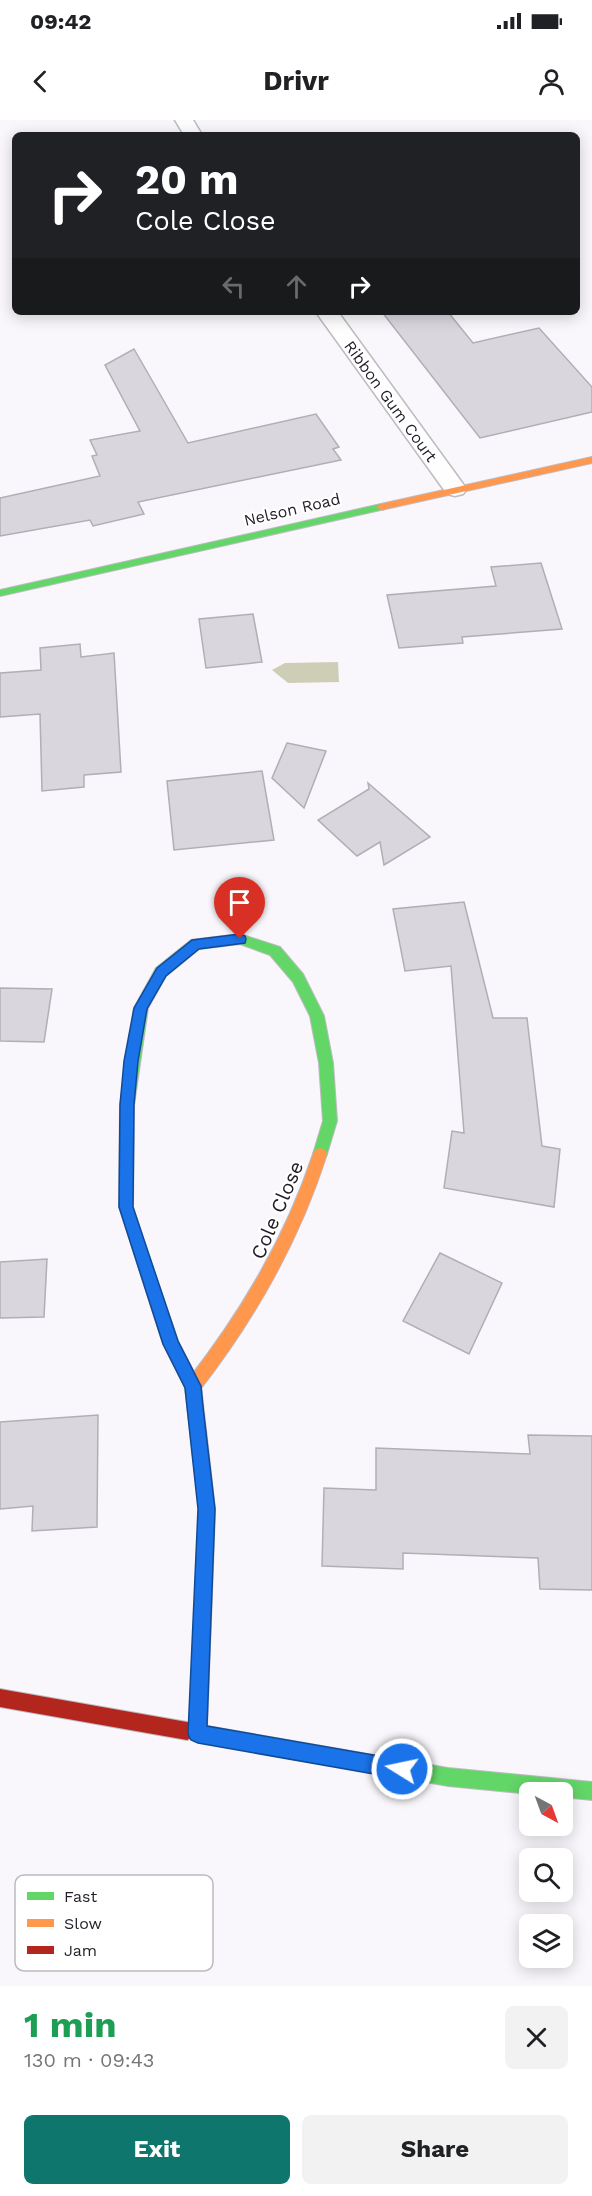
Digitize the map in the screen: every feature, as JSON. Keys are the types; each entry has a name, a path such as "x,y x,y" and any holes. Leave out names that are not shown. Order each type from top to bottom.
{"street":[{"name":"Ribbon Gum Court","path":"329,315 455,489"},
{"name":"Nelson Road","path":"0,593 592,460"},
{"name":"Cole Close","path":"193,1386 226,1344 270,1274 309,1193 330,1121 326,1063 317,1016 308,997 298,978 275,951 240,939 196,944 161,972 141,1008 131,1061 127,1105 126,1207 171,1344 193,1386 207,1509 198,1734"},
{"path":"0,1698 448,1778 592,1791"}],"shaded area":[{"path":"338,662 339,682 288,683 272,670 285,663"}],"building":[{"path":"384,315 450,315 473,343 539,328 592,387 592,412 480,438"},
{"path":"134,349 188,443 316,414 339,447 333,449 341,460 138,502 144,514 93,526 90,520 0,536 0,498 100,476 92,456 97,455 90,440 140,431 105,365"},
{"path":"541,563 562,629 462,637 463,643 399,648 387,595 496,586 491,567"},
{"path":"253,614 262,662 206,668 199,619"},
{"path":"80,644 81,657 114,653 121,772 84,775 84,787 42,791 40,714 0,717 0,673 41,670 40,648"},
{"path":"287,743 326,751 304,808 272,778"},
{"path":"262,771 274,840 174,850 167,781"},
{"path":"368,783 430,837 384,865 380,842 357,856 318,820 369,789"},
{"path":"464,902 493,1018 527,1018 542,1146 560,1149 554,1207 444,1188 452,1131 464,1133 451,966 405,971 393,909"},
{"path":"0,988 52,989 44,1042 0,1041"},
{"path":"440,1253 502,1283 469,1354 403,1321"},
{"path":"47,1259 44,1317 0,1318 0,1262"},
{"path":"98,1415 97,1527 32,1531 33,1506 0,1509 0,1422"},
{"path":"528,1435 592,1436 592,1590 540,1589 538,1558 403,1553 403,1569 322,1566 324,1488 376,1490 376,1448 530,1454"}],"traffic: fast":[{"path":"0,593 381,507"},
{"path":"139,1247 126,1207 127,1105 141,1008 161,972 196,944 240,939 275,951 298,978 317,1016 326,1063 330,1121 320,1154"},
{"path":"198,1733 206,1539"},
{"path":"187,1731 448,1777 592,1791"}],"traffic: slow":[{"path":"381,507 592,460"},
{"path":"193,1386 233,1333 284,1247 310,1186 320,1154"}],"traffic: jam":[{"path":"139,1247 171,1344 193,1386 207,1509 206,1539"},
{"path":"0,1698 187,1731"}],"route":[{"path":"240,939 196,944 161,972 141,1008 131,1061 127,1105 126,1207 171,1344 193,1386 207,1509 198,1734 402,1769"}]}
